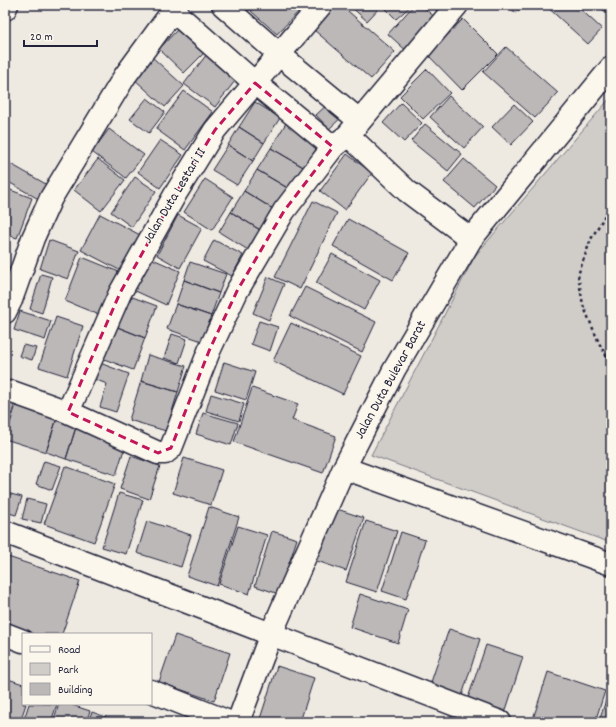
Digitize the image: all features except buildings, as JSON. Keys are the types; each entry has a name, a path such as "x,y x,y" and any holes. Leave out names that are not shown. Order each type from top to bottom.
{"street":[{"path":"5,9 7,5"},
{"path":"223,5 280,55 347,134 407,191 471,239"},
{"name":"Jalan Duta Lestari II","path":"68,412 120,292 176,193 215,130 322,5"},
{"path":"12,392 68,412 158,453 165,453 171,448 209,351 237,291 284,211 347,134 457,5"},
{"path":"5,312 11,300 33,238 52,198 125,76 174,8 255,83 347,134"},
{"name":"Jalan Duta Bulevar Barat","path":"238,722 271,634 344,468 394,370 471,239 611,68"},
{"path":"344,468 611,564"},
{"path":"5,532 271,634 468,716 500,722"},
{"path":"5,634 22,640"},
{"path":"152,691 229,722"}],"path":[{"path":"611,205 591,239 578,275 583,305 599,343 611,364"}],"highlighted area":[{"path":"255,83 333,147 284,211 237,291 209,351 171,448 158,453 68,412 120,293 176,193 215,130"}],"green space":[{"path":"611,97 611,543 371,455 475,256"}]}
